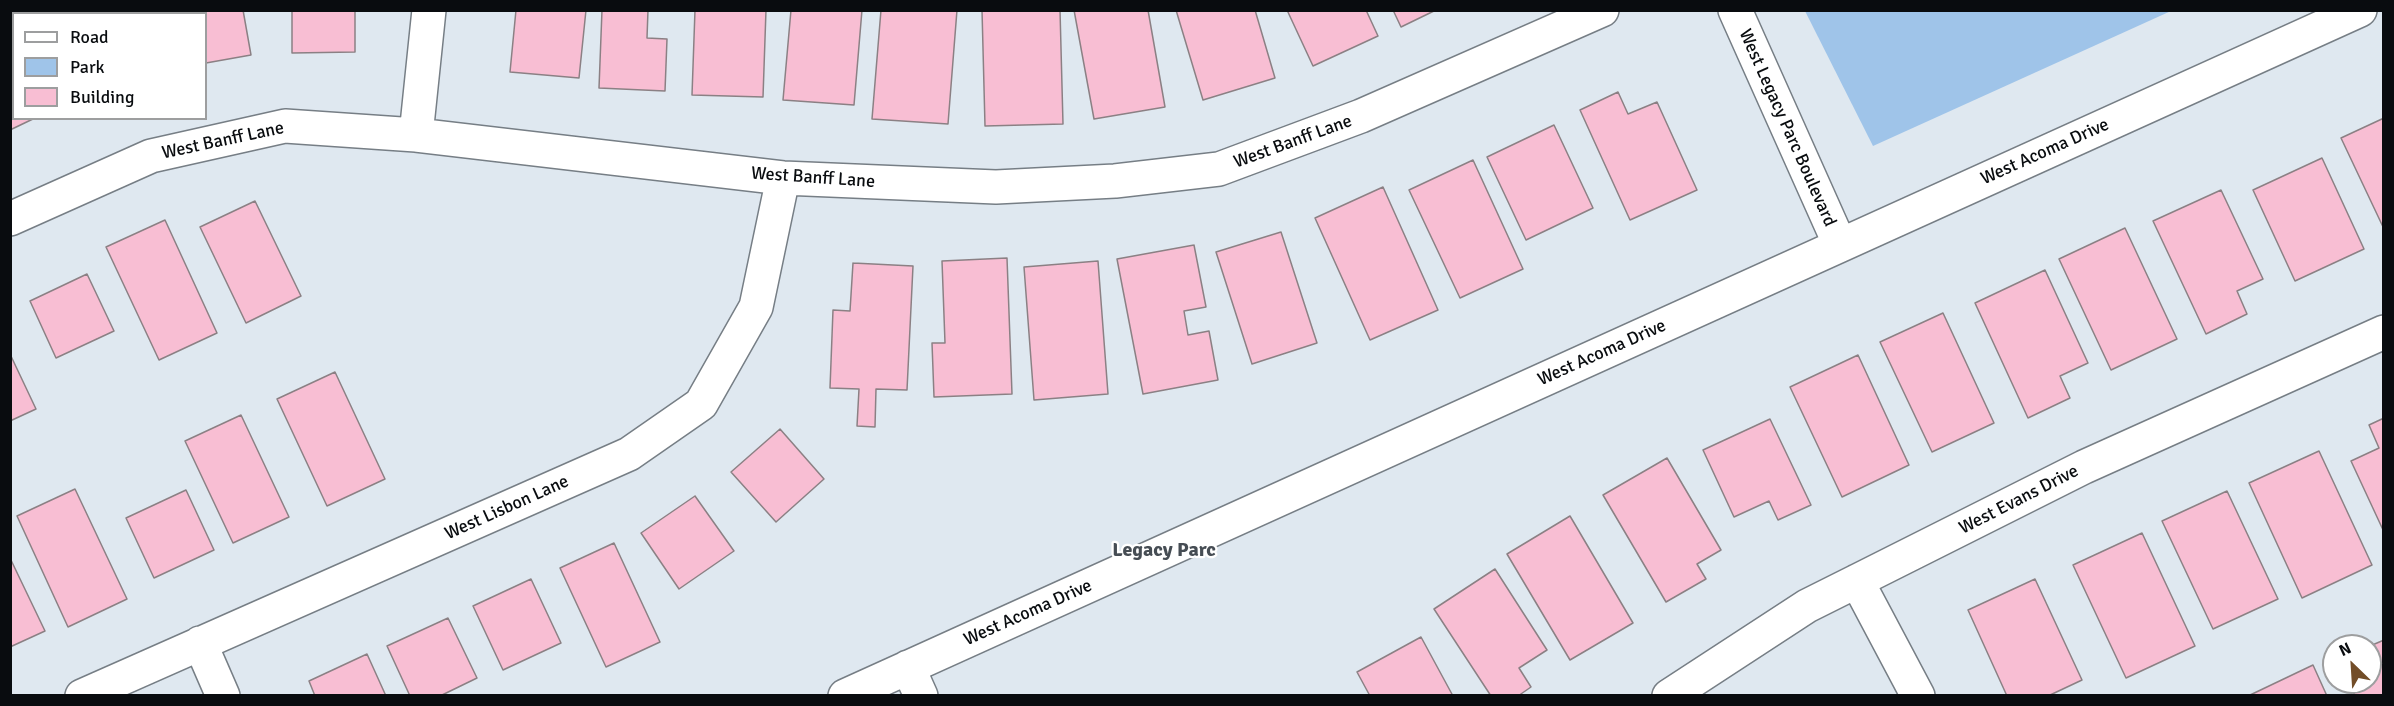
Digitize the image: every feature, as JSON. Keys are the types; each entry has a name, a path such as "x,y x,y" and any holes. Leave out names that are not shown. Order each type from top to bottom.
{"street":[{"path":"416,135 429,10"},
{"name":"West Banff Lane","path":"10,219 151,156 285,126 416,135 783,178 996,187 1115,181 1219,170 1361,117 1602,10"},
{"name":"West Legacy Parc Boulevard","path":"1735,10 1840,245"},
{"name":"West Acoma Drive","path":"845,696 915,681 1840,245 2360,10"},
{"name":"West Lisbon Lane","path":"81,696 629,454 701,404 756,307 783,178"},
{"name":"West Evans Drive","path":"1669,696 1808,606 1857,581 2084,467 2384,332"},
{"path":"1857,581 1918,696"},
{"path":"200,643 223,696"}],"green space":[{"path":"1805,11 2171,11 1873,146"}],"building":[{"path":"10,10 21,10 22,12 12,12 12,120 31,120 10,130"},
{"path":"70,10 140,10 140,12 70,12"},
{"path":"178,10 243,10 251,55 207,63 207,12 178,12"},
{"path":"292,10 355,10 355,52 292,53"},
{"path":"516,10 586,10 579,78 510,72"},
{"path":"602,10 648,10 647,38 667,39 665,91 599,88"},
{"path":"695,10 766,10 763,97 692,95"},
{"path":"791,10 862,10 854,105 783,100"},
{"path":"881,10 957,10 948,124 872,119"},
{"path":"982,10 1060,10 1063,124 985,126"},
{"path":"1074,10 1148,10 1165,107 1094,119"},
{"path":"1176,10 1255,10 1275,78 1203,100"},
{"path":"1287,10 1366,10 1378,36 1313,66"},
{"path":"1393,10 1436,10 1401,27"},
{"path":"1618,92 1628,114 1657,102 1697,190 1630,220 1580,110"},
{"path":"2384,118 2384,229 2341,138"},
{"path":"1554,125 1593,208 1526,240 1487,157"},
{"path":"2322,158 2364,249 2295,281 2253,190"},
{"path":"1473,160 1523,269 1460,298 1409,190"},
{"path":"1383,187 1438,310 1370,340 1315,218"},
{"path":"2221,190 2263,279 2237,291 2247,314 2206,334 2153,221"},
{"path":"255,201 301,296 246,323 200,227"},
{"path":"165,220 217,333 159,360 106,247"},
{"path":"2125,228 2177,339 2111,370 2059,259"},
{"path":"1281,232 1317,343 1252,364 1216,252"},
{"path":"1194,245 1206,307 1184,311 1188,335 1209,331 1218,380 1143,394 1117,259"},
{"path":"1007,258 1012,394 934,397 932,343 945,343 942,261"},
{"path":"1098,261 1108,394 1034,400 1024,267"},
{"path":"853,263 913,266 907,390 876,389 875,427 857,426 859,389 830,388 833,310 850,311"},
{"path":"2045,270 2088,363 2060,376 2070,398 2028,418 1975,303"},
{"path":"87,274 114,331 56,358 30,301"},
{"path":"1943,313 1994,423 1932,452 1880,342"},
{"path":"10,354 36,409 10,421"},
{"path":"1858,355 1909,465 1842,497 1790,387"},
{"path":"335,372 385,479 327,506 277,399"},
{"path":"241,415 289,517 233,543 185,441"},
{"path":"2384,418 2384,532 2351,461 2379,448 2369,425"},
{"path":"1770,419 1811,505 1778,520 1769,501 1734,517 1703,450"},
{"path":"780,429 824,479 776,522 731,472"},
{"path":"2319,451 2372,565 2302,598 2249,483"},
{"path":"1667,458 1721,550 1697,564 1706,579 1666,602 1603,495"},
{"path":"75,489 127,599 68,627 17,516"},
{"path":"186,490 214,550 154,578 126,518"},
{"path":"2227,491 2278,599 2213,629 2162,521"},
{"path":"695,496 734,551 679,589 641,533"},
{"path":"1570,516 1633,623 1570,660 1507,554"},
{"path":"2142,533 2195,646 2126,678 2073,565"},
{"path":"614,543 660,642 606,667 560,568"},
{"path":"10,558 45,631 10,647"},
{"path":"1495,569 1547,650 1519,668 1531,687 1518,696 1491,696 1434,609"},
{"path":"531,579 561,643 503,670 473,606"},
{"path":"2035,579 2082,680 2048,696 2007,696 1968,610"},
{"path":"448,618 477,678 440,696 410,696 387,646"},
{"path":"1421,637 1453,696 1370,696 1357,672"},
{"path":"2384,640 2384,696 2355,696 2354,694 2382,694 2382,641"},
{"path":"367,654 386,696 315,696 309,681"},
{"path":"2313,665 2322,685 2322,694 2327,696 2248,696"}],"district":[{"name":"Legacy Parc","path":"1164,551"}]}
